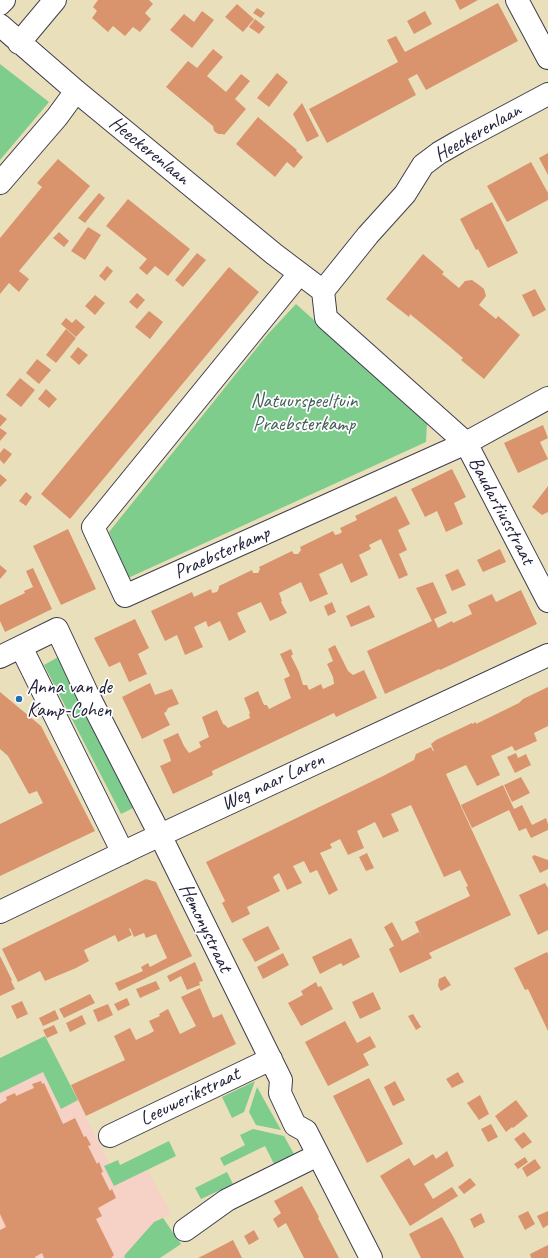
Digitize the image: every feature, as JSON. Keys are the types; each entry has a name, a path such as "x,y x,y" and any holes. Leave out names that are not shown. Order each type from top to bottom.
{"street":[{"path":"0,4 4,0"},
{"path":"19,43 55,0"},
{"path":"517,0 548,58"},
{"name":"Heeckerenlaan","path":"0,25 76,91 300,274"},
{"path":"0,183 76,91"},
{"name":"Heeckerenlaan","path":"323,291 368,235 405,194 423,165 439,153 458,142 548,94"},
{"path":"300,274 323,291 326,318 466,443 548,398"},
{"name":"Praebsterkamp","path":"300,274 92,527 125,596 466,443"},
{"name":"Baudartiusstraat","path":"466,443 548,601"},
{"name":"Hemonystraat","path":"0,658 57,629 86,693 160,835 271,1059 281,1080 280,1093 296,1125 306,1131 371,1258"},
{"path":"21,647 123,853"},
{"name":"Weg naar Laren","path":"0,912 160,835 548,655"},
{"name":"Leeuwerikstraat","path":"110,1136 271,1059"},
{"path":"185,1230 227,1200 318,1155"}],"shaded area":[{"path":"45,1036 119,1183 148,1170 171,1214 154,1222 124,1256 125,1258 0,1258 0,1058"}],"green space":[{"path":"0,64 49,102 0,160"},
{"name":"Natuurspeeltuin Praebsterkamp","path":"296,304 361,362 415,404 427,423 426,442 128,578 109,532 268,334"},
{"path":"60,656 137,806 121,814 44,665"},
{"path":"45,1036 78,1100 61,1109 43,1072 0,1093 0,1058"},
{"path":"255,1081 244,1112 232,1118 222,1097"},
{"path":"257,1087 281,1130 256,1125 249,1112"},
{"path":"253,1129 284,1136 294,1154 274,1164 265,1146 224,1166 220,1158 245,1145 240,1135"},
{"path":"169,1141 176,1156 114,1186 104,1166 118,1160 120,1165"},
{"path":"227,1172 233,1184 201,1199 195,1188"},
{"path":"163,1218 181,1244 160,1258 125,1258 124,1256 154,1222"}],"building":[{"path":"98,0 149,0 153,4 145,13 151,19 140,32 133,27 125,36 113,26 108,32 92,18 97,11 93,7"},
{"path":"455,0 478,0 460,10"},
{"path":"498,3 518,41 426,90 417,74 408,79 416,95 327,143 309,109 398,62 387,40 396,36 405,52"},
{"path":"237,4 254,19 243,32 225,17"},
{"path":"257,8 265,13 261,18 253,13"},
{"path":"202,11 214,20 192,48 170,30 184,14 194,22"},
{"path":"425,11 432,24 414,34 407,21"},
{"path":"255,19 265,27 259,34 249,27"},
{"path":"213,49 223,57 207,76 226,92 241,74 250,81 235,99 246,109 224,135 218,134 214,131 213,126 166,87 188,61 197,68"},
{"path":"277,73 288,82 269,107 257,98"},
{"path":"302,103 319,136 307,142 293,114"},
{"path":"258,117 297,150 296,151 303,157 294,168 287,162 275,177 236,144"},
{"path":"548,153 548,175 539,158"},
{"path":"58,159 90,186 19,271 29,279 19,292 9,283 0,294 0,238 42,187 37,183"},
{"path":"531,162 548,193 548,200 507,222 487,186"},
{"path":"99,193 105,198 85,223 78,218"},
{"path":"128,199 190,249 168,276 155,266 147,275 139,268 147,259 106,226"},
{"path":"492,202 518,253 488,268 478,249 476,250 460,219"},
{"path":"88,227 101,235 85,260 71,251"},
{"path":"59,232 69,241 64,247 53,238"},
{"path":"197,253 206,260 183,287 175,280"},
{"path":"423,254 444,272 442,274 459,288 465,281 472,280 484,289 486,296 479,305 496,319 498,316 520,335 484,379 461,360 463,358 410,314 409,317 386,299"},
{"path":"107,266 113,271 105,281 99,276"},
{"path":"229,267 259,292 70,519 41,494"},
{"path":"535,289 546,310 533,317 522,295"},
{"path":"137,293 145,300 137,309 129,302"},
{"path":"95,295 105,303 95,315 85,306"},
{"path":"149,311 163,322 150,339 135,327"},
{"path":"66,318 72,323 76,319 85,327 76,337 61,324"},
{"path":"66,329 76,338 56,363 46,355"},
{"path":"78,347 88,355 79,365 70,357"},
{"path":"37,359 51,370 39,384 26,373"},
{"path":"20,378 35,390 21,407 6,395"},
{"path":"46,389 57,399 49,408 38,399"},
{"path":"0,414 7,419 0,427"},
{"path":"543,425 548,438 540,442 548,459 518,473 504,443"},
{"path":"0,428 7,433 0,441"},
{"path":"4,448 12,454 4,464 0,460 0,453"},
{"path":"452,469 466,497 454,503 463,524 446,532 437,511 425,517 411,489"},
{"path":"0,474 7,480 0,487"},
{"path":"548,486 548,512 542,515 532,507"},
{"path":"26,492 32,497 26,506 19,501"},
{"path":"396,496 410,524 398,530 407,550 399,554 408,575 399,579 381,539 369,545 371,549 359,555 368,575 351,583 342,563 319,574 328,594 310,602 301,582 279,593 281,602 287,613 279,617 270,621 261,602 237,613 246,632 229,641 220,621 208,627 206,621 194,627 203,647 185,655 177,635 165,641 151,611 192,592 194,597 211,589 212,593 217,592 219,586 252,570 253,573 258,573 260,569 259,567 292,551 294,554 298,554 301,550 300,547 333,531 335,535 339,534 342,532 340,528 357,520 355,516"},
{"path":"68,529 96,589 61,605 33,546"},
{"path":"500,549 506,562 483,572 477,560"},
{"path":"0,565 7,571 0,579"},
{"path":"33,568 52,609 5,632 0,621 0,605 25,593 24,591 33,587 26,571"},
{"path":"458,569 466,585 452,591 445,575"},
{"path":"433,582 447,613 434,619 438,628 472,614 468,605 492,594 496,602 521,590 537,624 440,670 439,669 385,694 367,651 432,621 416,588"},
{"path":"332,602 336,612 328,616 324,606"},
{"path":"369,605 375,617 351,627 346,616"},
{"path":"135,619 149,648 138,654 147,674 129,682 120,662 109,667 94,638"},
{"path":"335,645 348,671 353,675 364,670 377,698 336,717 334,713 212,771 213,775 173,794 160,766 171,761 163,740 178,733 189,753 201,747 199,742 209,737 202,717 217,710 223,724 228,728 250,718 250,713 244,698 258,691 264,705 267,705 269,709 291,698 284,679 290,676 280,654 291,649 293,654 291,656 299,672 303,685 307,685 309,690 321,684 323,689 334,684 333,677 327,664 333,661 328,649"},
{"path":"150,683 155,695 172,689 179,704 168,708 164,713 170,725 142,739 122,697"},
{"path":"548,687 548,726 534,733 537,741 515,751 512,746 491,756 500,775 477,786 466,765 446,774 511,915 429,953 432,958 400,973 389,949 394,946 384,927 392,922 402,941 419,932 424,943 415,922 470,896 466,887 468,886 460,870 444,877 411,805 391,814 399,831 383,838 375,822 357,831 364,848 348,855 340,839 330,844 332,848 320,853 338,890 329,895 317,870 310,873 304,861 293,866 302,883 287,890 279,873 273,877 280,891 247,907 250,914 232,923 222,903 225,901 206,862 383,776 414,760 416,754 431,747 434,751 431,744 436,740 472,723 476,722 476,724"},
{"path":"0,692 41,726 95,831 0,876 0,824 43,803 37,791 29,794 8,756 0,749"},
{"path":"516,753 518,758 526,754 531,765 515,773 507,757"},
{"path":"521,777 530,793 512,802 504,785"},
{"path":"503,785 514,809 522,805 532,825 546,818 548,830 531,838 526,828 519,831 509,810 472,828 461,805"},
{"path":"367,853 374,868 366,871 359,857"},
{"path":"534,855 548,860 548,869 540,873 532,857"},
{"path":"146,879 156,882 192,956 119,991 115,983 143,971 141,967 148,963 150,967 167,958 156,934 146,938 144,933 134,937 130,928 129,929 132,935 118,942 115,935 84,950 89,961 76,968 45,981 40,971 18,982 2,949"},
{"path":"545,883 548,888 548,930 538,935 519,895"},
{"path":"268,926 280,949 255,962 242,939"},
{"path":"351,938 360,957 343,966 341,963 320,974 312,957"},
{"path":"547,952 548,1031 528,989 525,990 514,968"},
{"path":"283,953 289,965 263,979 257,967"},
{"path":"0,956 15,989 0,996"},
{"path":"195,962 203,981 199,982 200,985 187,990 181,976 170,982 167,976"},
{"path":"445,976 451,985 441,991 438,986 439,979"},
{"path":"156,981 160,989 140,998 136,989"},
{"path":"316,982 318,987 321,986 333,1009 301,1026 288,1003 303,995 301,991"},
{"path":"200,988 213,1018 222,1014 236,1044 86,1116 71,1085 125,1060 114,1036 130,1028 136,1040 149,1034 154,1031 149,1021 160,1016 159,1014 168,1009 180,1034 196,1026 181,997"},
{"path":"373,992 381,1009 360,1019 352,1002"},
{"path":"90,994 95,1003 64,1018 59,1009"},
{"path":"127,998 130,1005 118,1011 114,1004"},
{"path":"22,1001 28,1014 17,1019 11,1006"},
{"path":"108,1004 113,1015 98,1022 93,1010"},
{"path":"55,1010 59,1019 43,1026 39,1018"},
{"path":"413,1014 421,1027 416,1030 408,1016"},
{"path":"82,1015 86,1024 70,1032 66,1023"},
{"path":"345,1021 357,1043 370,1036 376,1047 363,1054 369,1065 328,1086 305,1042"},
{"path":"54,1025 58,1033 47,1038 43,1030"},
{"path":"458,1072 464,1082 452,1088 446,1079"},
{"path":"369,1078 403,1144 367,1163 333,1096"},
{"path":"41,1081 42,1084 44,1083 63,1124 75,1118 84,1137 86,1136 91,1145 88,1146 97,1164 99,1162 103,1172 101,1173 110,1191 112,1189 116,1198 98,1208 102,1216 96,1219 114,1255 111,1258 44,1258 42,1253 35,1258 0,1258 0,1230 6,1227 0,1214 0,1104 7,1100 6,1097 15,1093 16,1096 34,1088 32,1084"},
{"path":"395,1081 405,1100 393,1106 384,1087"},
{"path":"480,1095 489,1114 479,1120 467,1103"},
{"path":"516,1100 528,1116 506,1132 495,1116"},
{"path":"491,1124 498,1137 488,1142 481,1129"},
{"path":"524,1132 532,1142 522,1149 514,1139"},
{"path":"447,1151 454,1166 424,1184 433,1199 452,1187 458,1196 410,1226 380,1176 409,1158 414,1166 433,1154 436,1159"},
{"path":"525,1157 528,1162 518,1169 514,1164"},
{"path":"535,1159 541,1168 527,1177 522,1168"},
{"path":"470,1178 476,1185 464,1194 458,1187"},
{"path":"302,1186 339,1258 304,1258 286,1223 278,1228 273,1219 281,1213 274,1201"},
{"path":"528,1211 535,1224 525,1230 518,1216"},
{"path":"548,1211 548,1225 543,1228 537,1216"},
{"path":"481,1213 485,1222 474,1228 470,1219"},
{"path":"442,1217 464,1258 421,1258 409,1234"},
{"path":"254,1230 259,1239 249,1245 244,1236"},
{"path":"233,1240 242,1258 198,1258 210,1252"},
{"path":"548,1245 548,1258 531,1258 530,1254"}],"place":[{"name":"Anna van de Kamp-Cohen","path":"19,699"}]}
